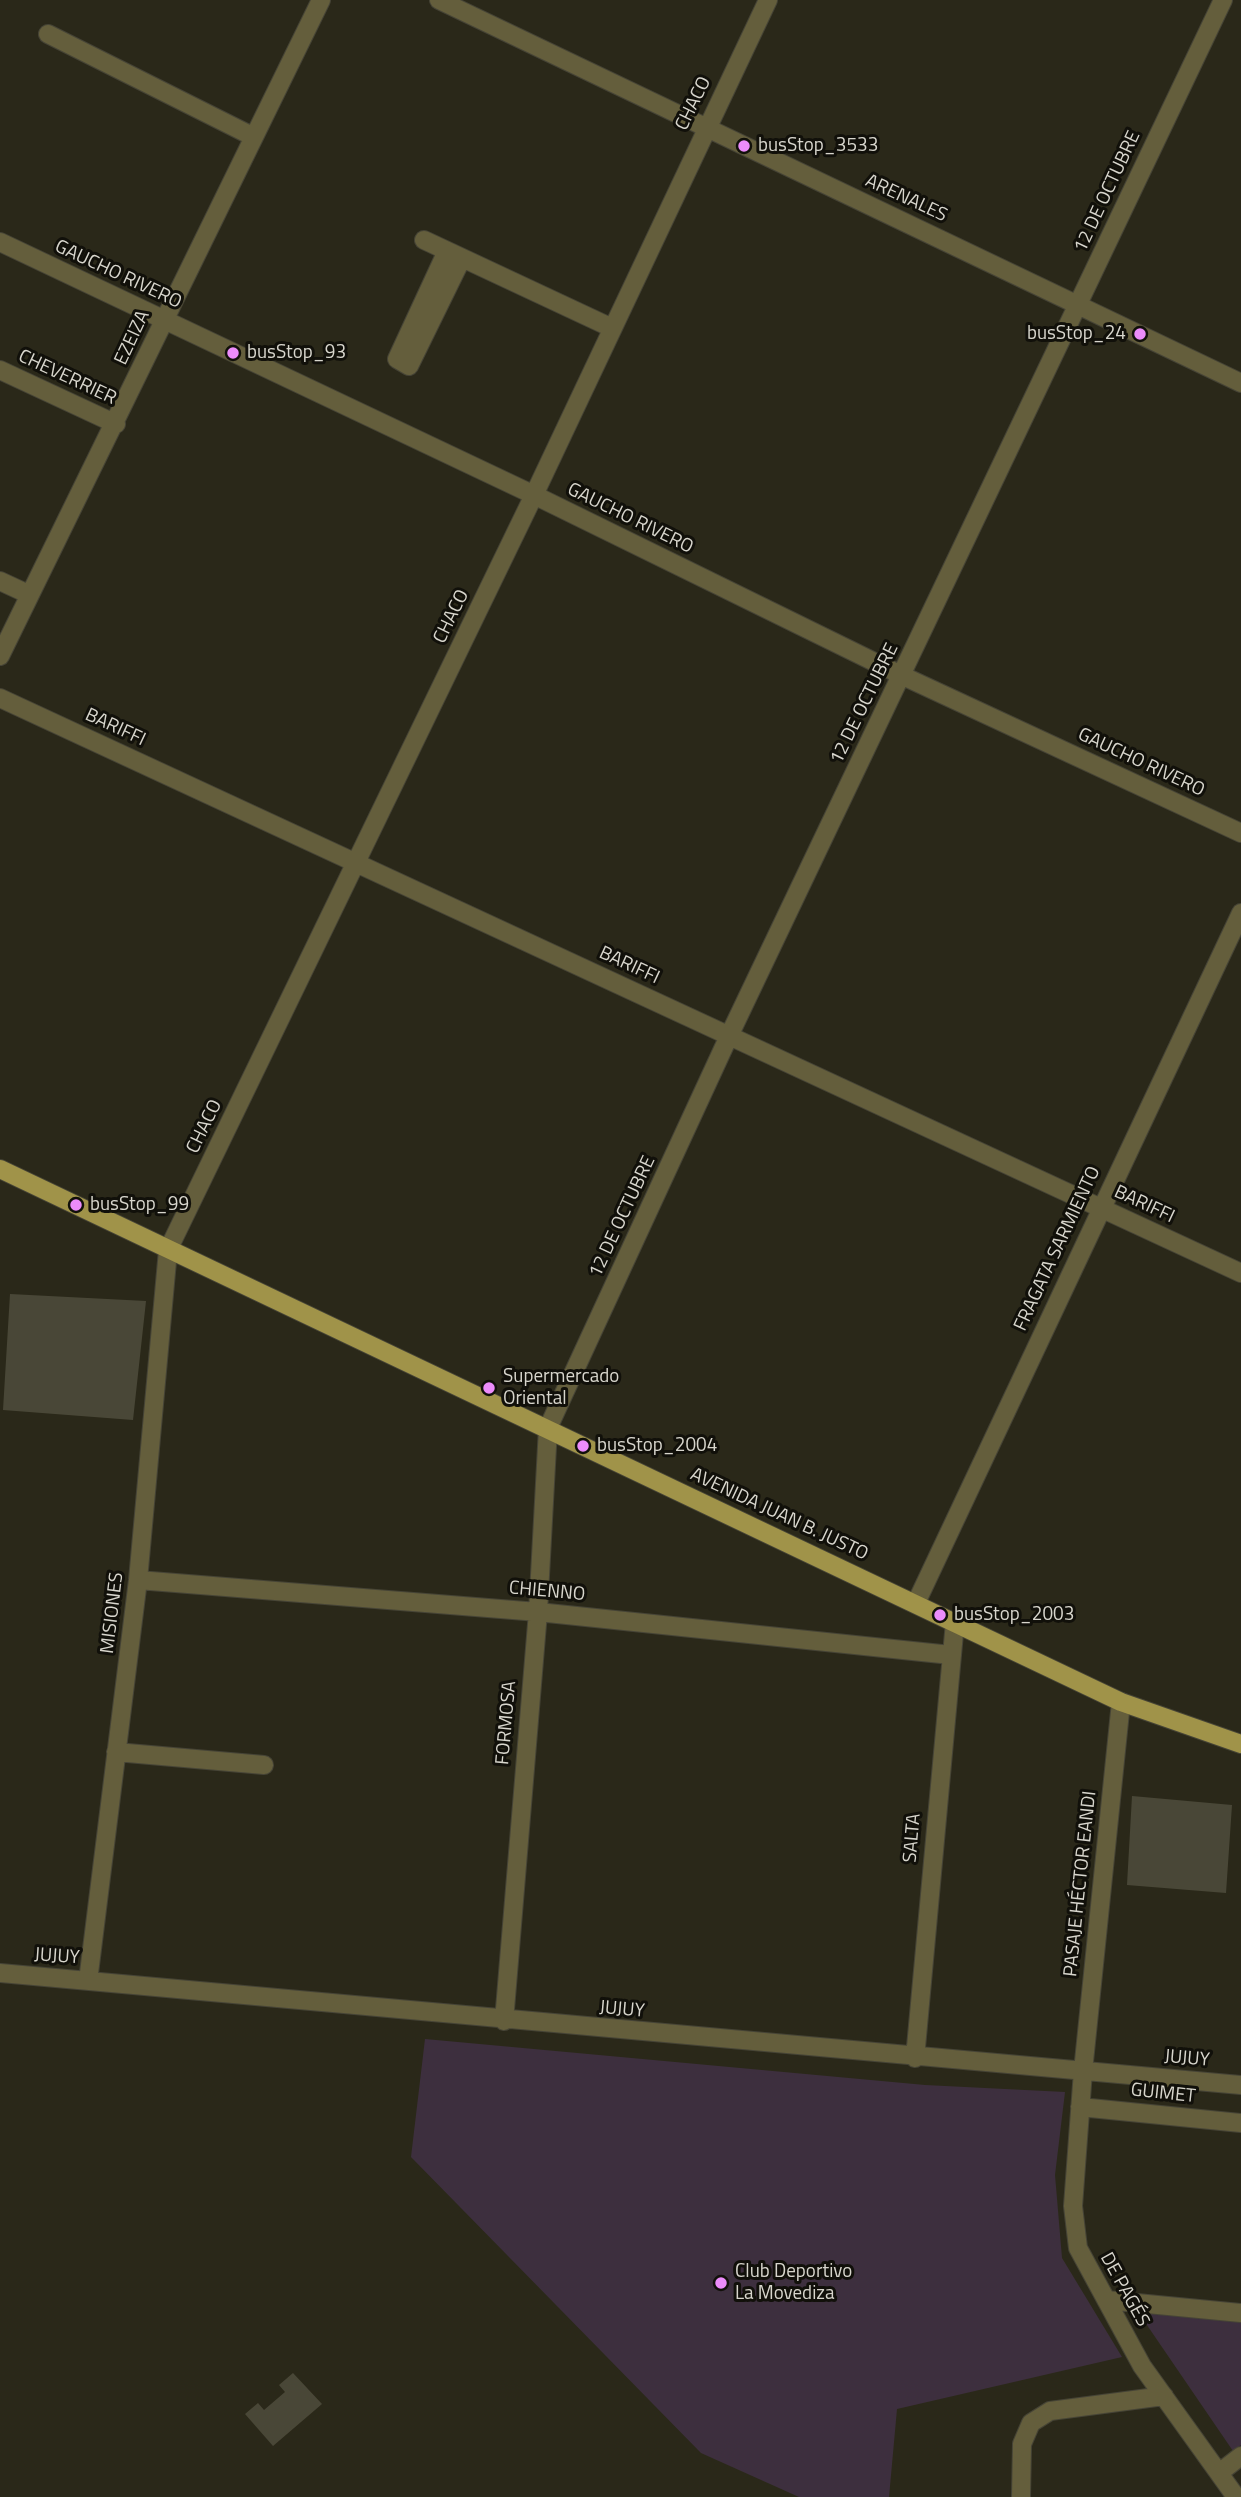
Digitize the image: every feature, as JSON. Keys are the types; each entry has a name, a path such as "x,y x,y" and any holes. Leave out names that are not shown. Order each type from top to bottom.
{"main road":[{"name":"AVENIDA JUAN B. JUSTO","path":"0,1169 1121,1702 1241,1744"}],"street":[{"name":"EZEIZA","path":"0,656 10,589 116,424 321,0"},
{"name":"ARENALES","path":"439,0 1241,383"},
{"name":"CHACO","path":"168,1250 534,495 768,0"},
{"name":"12 DE OCTUBRE","path":"548,1428 729,1035 1223,0"},
{"path":"48,34 254,137"},
{"path":"424,240 612,328"},
{"name":"GAUCHO RIVERO","path":"0,242 534,495 902,676 1241,833"},
{"path":"454,255 408,366 397,359 454,255"},
{"name":"CHEVERRIER","path":"0,370 116,424"},
{"name":"BARIFFI","path":"0,698 1241,1273"},
{"name":"FRAGATA SARMIENTO","path":"916,1603 1241,913"},
{"name":"MISIONES","path":"88,1981 138,1580 168,1250"},
{"name":"FORMOSA","path":"504,2021 538,1612 548,1428"},
{"name":"CHIENNO","path":"138,1580 538,1612 951,1655"},
{"name":"SALTA","path":"915,2058 955,1622"},
{"name":"PASAJE HÉCTOR EANDI","path":"1083,2071 1121,1702"},
{"path":"117,1752 264,1765"},
{"name":"JUJUY","path":"0,1973 504,2021 1241,2085"},
{"name":"DE PAGÉS","path":"1083,2071 1073,2206 1078,2248 1142,2367 1236,2497"},
{"name":"GUIMET","path":"1080,2107 1241,2123"},
{"path":"1106,2300 1241,2313"},
{"path":"1021,2497 1022,2444 1031,2423 1050,2411 1164,2396"},
{"path":"1219,2473 1241,2456"}],"shaded area":[{"name":"Club Deportivo La Movediza","path":"425,2039 925,2085 1065,2092 1055,2175 1062,2258 1122,2357 897,2409 889,2497 799,2497 701,2453 411,2157"},
{"path":"1136,2309 1241,2319 1241,2445 1233,2451"}],"building":[{"path":"10,1294 146,1301 133,1420 3,1410"},
{"path":"1132,1796 1232,1805 1226,1893 1127,1885"},
{"path":"293,2373 322,2404 273,2446 245,2414 258,2403 264,2410 285,2392 279,2385"}],"place":[{"name":"busStop_3533","path":"744,146"},
{"name":"busStop_24","path":"1140,334"},
{"name":"busStop_93","path":"233,353"},
{"name":"busStop_99","path":"76,1205"},
{"name":"Supermercado Oriental","path":"489,1388"},
{"name":"busStop_2004","path":"583,1446"},
{"name":"busStop_2003","path":"940,1615"},
{"name":"Club Deportivo La Movediza","path":"721,2283"}]}
